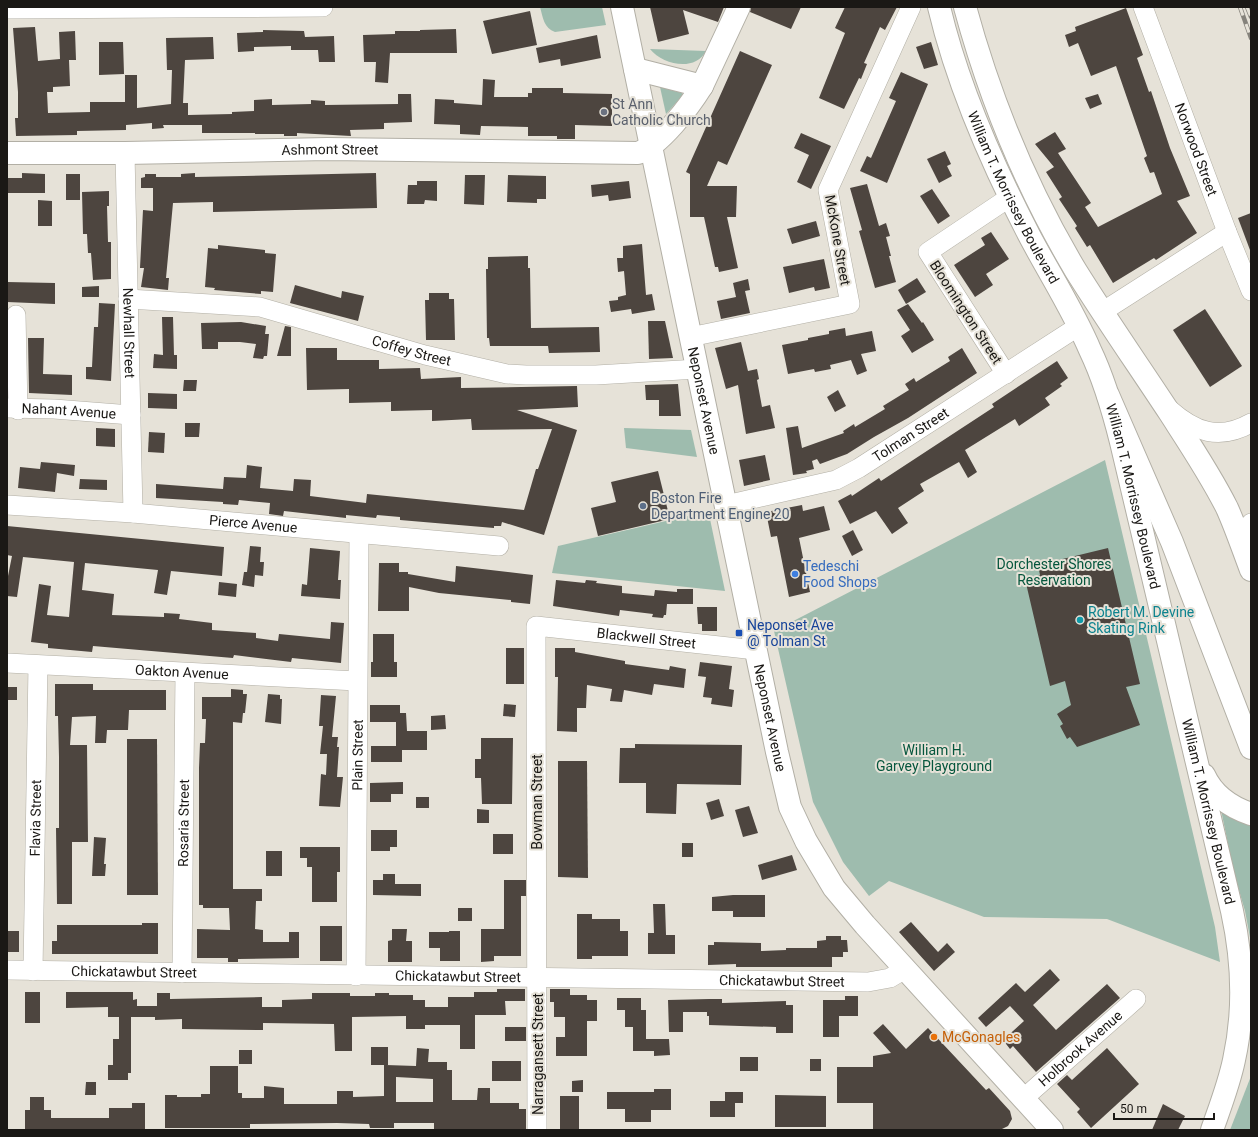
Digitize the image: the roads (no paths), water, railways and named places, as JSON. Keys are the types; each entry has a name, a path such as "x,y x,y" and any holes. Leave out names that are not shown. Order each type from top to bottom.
{"main road":[{"name":"Neponset Avenue","path":"622,7 777,752 790,807 806,841 834,888 905,969 1052,1130"},
{"path":"651,146 687,108 702,86 739,7"},
{"name":"William T. Morrissey Boulevard","path":"938,7 951,54 985,147 1090,349 1108,395 1121,442 1232,911 1240,960 1242,996 1241,1021 1235,1056 1212,1130"},
{"name":"William T. Morrissey Boulevard","path":"965,7 993,95 1031,186 1064,250 1102,312 1203,464 1226,507 1251,568"},
{"path":"635,69 702,86"},
{"name":"Ashmont Street","path":"7,153 125,153 327,149 469,149 631,154 651,146"},
{"path":"1108,395 1172,542 1251,748"},
{"path":"1195,755 1205,778 1214,791 1225,802 1237,810 1251,814"},
{"path":"1227,1082 1240,1061 1251,1048"}],"street":[{"path":"7,9 323,7"},
{"name":"McKone Street","path":"690,337 850,304 828,190 911,7"},
{"name":"Norwood Street","path":"1143,7 1227,232 1251,291"},
{"name":"Newhall Street","path":"125,153 133,513"},
{"name":"Bloomington Street","path":"1006,374 928,252 1010,197"},
{"path":"1102,312 1227,232"},
{"name":"Coffey Street","path":"128,299 260,307 425,354 507,374 596,375 698,369"},
{"path":"13,409 16,315"},
{"name":"Tolman Street","path":"726,505 836,480 858,468 1006,374 1078,326"},
{"path":"1163,404 1185,422 1208,431 1231,432 1251,423"},
{"name":"Nahant Avenue","path":"13,409 54,409 131,415"},
{"name":"Pierce Avenue","path":"7,505 133,513 359,535 499,546"},
{"path":"1251,523 1248,539 1251,568"},
{"name":"Plain Street","path":"356,976 359,535"},
{"name":"Blackwell Street","path":"536,626 756,650"},
{"name":"Bowman Street","path":"536,626 538,978"},
{"name":"Oakton Avenue","path":"7,663 357,681"},
{"name":"Flavia Street","path":"34,971 38,665"},
{"name":"Rosaria Street","path":"182,973 185,672"},
{"name":"Chickatawbut Street","path":"7,970 868,982 890,978 905,969"},
{"name":"Narragansett Street","path":"537,1130 538,978"},
{"name":"Holbrook Avenue","path":"1024,1098 1136,999"}],"railway":[{"path":"1240,7 1251,38"},
{"path":"1247,7 1251,17"}],"place":[{"name":"St Ann Catholic Church","path":"604,112"},
{"name":"Boston Fire Department Engine 20","path":"643,506"},
{"name":"Tedeschi Food Shops","path":"795,574"},
{"name":"Robert M. Devine Skating Rink","path":"1080,620"},
{"name":"Neponset Ave @ Tolman St","path":"739,633"},
{"name":"McGonagles","path":"934,1037"}],"park label":[{"name":"Dorchester Shores Reservation","path":"1054,572"},
{"name":"William H. Garvey Playground","path":"934,758"}]}
